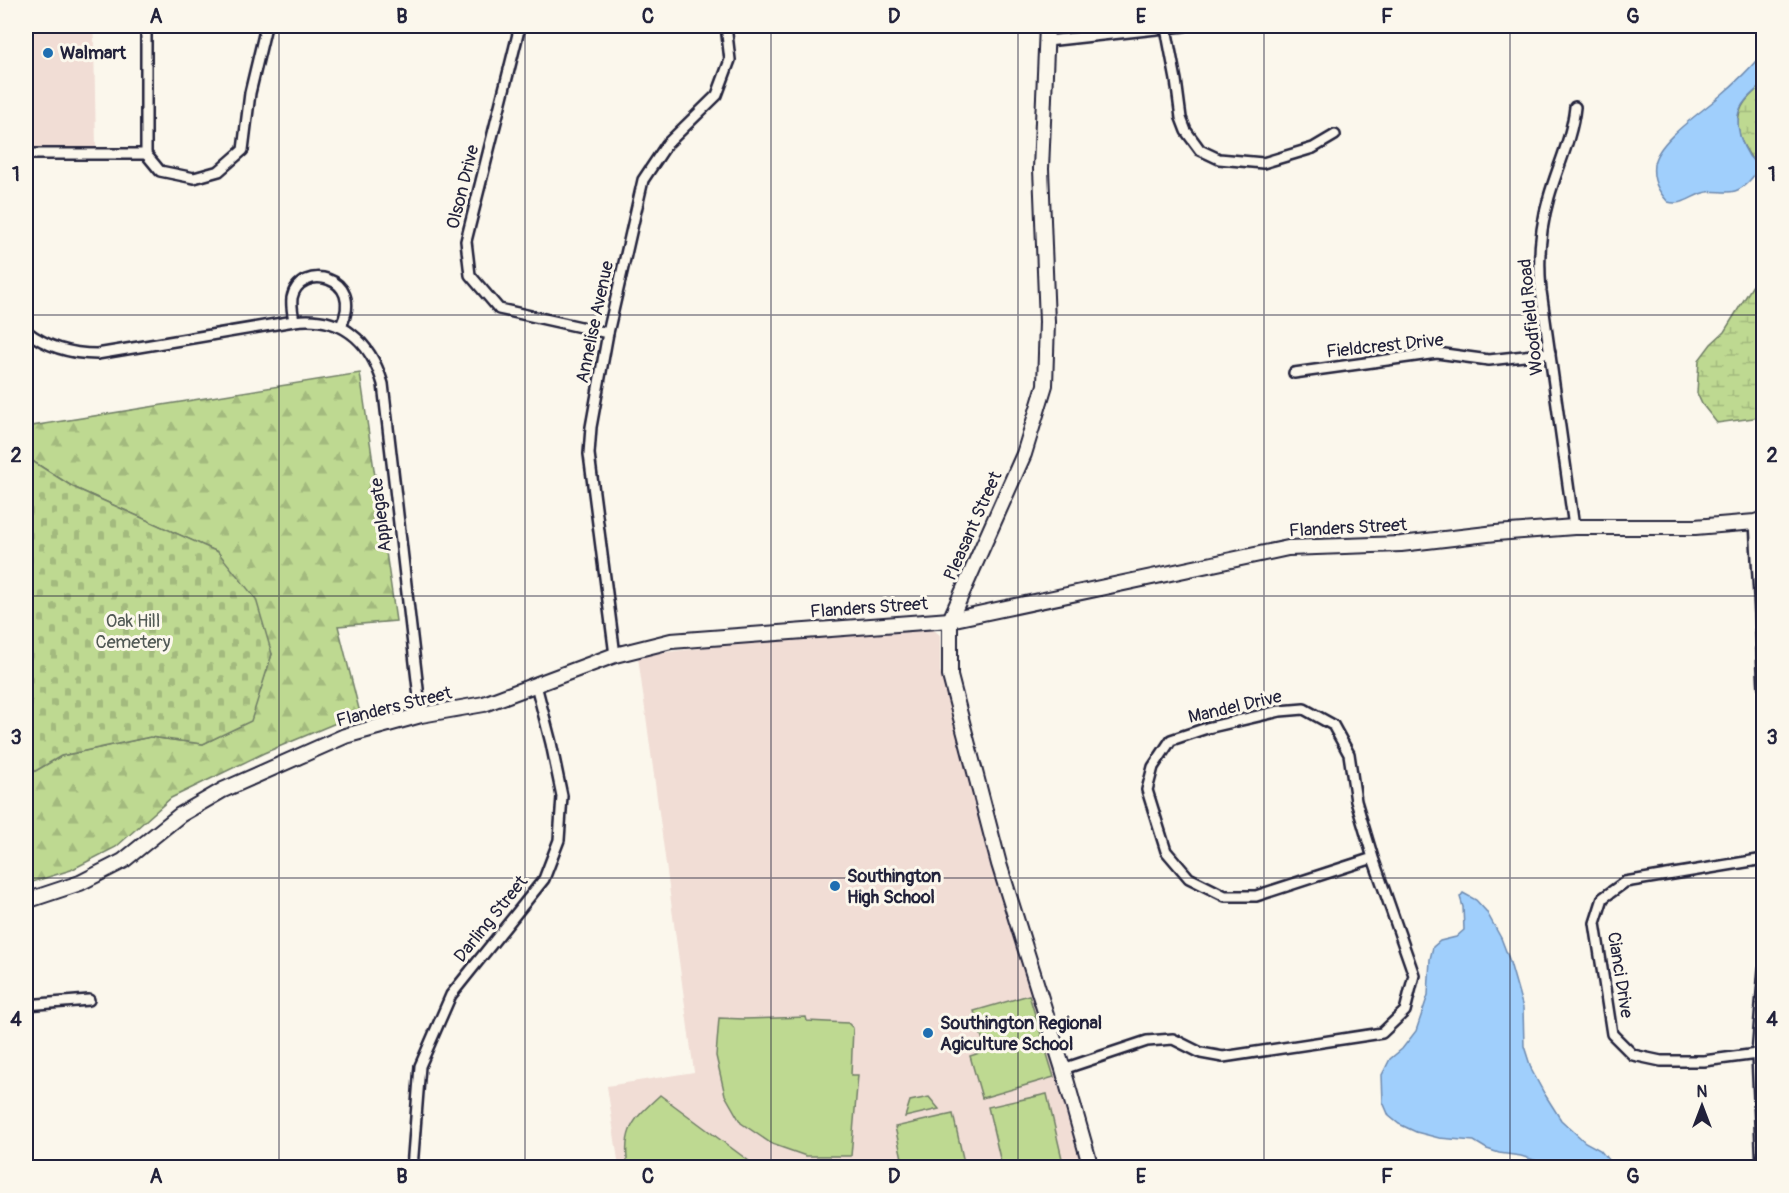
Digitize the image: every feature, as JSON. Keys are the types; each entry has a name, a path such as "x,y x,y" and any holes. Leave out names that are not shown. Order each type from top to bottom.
{"street":[{"path":"146,26 146,154 160,171 194,178 219,171 243,150 250,93 266,26"},
{"name":"Olson Drive","path":"520,26 466,241 470,275 499,309 608,333"},
{"name":"Annelise Avenue","path":"615,655 589,454 591,427 608,333 643,180 667,144 717,95 730,60 726,26"},
{"name":"Pleasant Street","path":"1047,26 1041,169 1047,322 1045,385 1024,454 950,620 950,676 999,864 1091,1167"},
{"path":"1047,41 1184,26"},
{"path":"1166,28 1181,118 1186,131 1200,150 1219,159 1263,163 1313,148 1335,135"},
{"name":"Woodfield Road","path":"1574,527 1540,283 1540,238 1548,198 1573,121 1575,107"},
{"path":"26,154 146,154"},
{"path":"294,321 292,297 295,290 304,281 324,277 333,280 346,298 347,310 340,326"},
{"name":"Applegate","path":"26,331 40,341 57,348 70,352 97,354 294,321 318,320 340,326 365,346 376,363 383,384 421,715"},
{"name":"Fieldcrest Drive","path":"1294,373 1437,353 1489,360 1550,353"},
{"path":"1760,521 1764,687"},
{"name":"Flanders Street","path":"26,902 80,883 123,861 180,815 223,790 345,736 421,715 484,704 615,655 671,641 950,620 1288,548 1401,544 1574,527 1695,527 1760,521"},
{"name":"Darling Street","path":"412,1167 420,1066 451,995 544,879 559,840 562,796 536,685"},
{"name":"Mandel Drive","path":"1062,1069 1147,1041 1173,1040 1201,1053 1223,1057 1382,1033 1405,1011 1414,975 1373,858 1356,801 1350,754 1333,725 1304,709 1280,711 1207,728 1171,740 1153,767 1147,790 1166,851 1190,878 1225,896 1256,896 1373,858"},
{"name":"Cianci Drive","path":"1756,1054 1704,1060 1661,1061 1633,1055 1612,1034 1595,923 1603,898 1625,882 1764,859"},
{"path":"1762,1167 1756,1054 1764,969"},
{"path":"26,1005 89,1000"}],"shaded area":[{"path":"26,26 93,26 96,147 26,147"},
{"name":"Southington High School","path":"931,628 940,635 940,671 1082,1167 619,1167 607,1086 694,1072 638,657 734,644"}],"green space":[{"path":"1763,84 1763,160 1756,167 1741,141 1738,120 1742,106"},
{"path":"1763,269 1763,418 1717,423 1702,404 1697,393 1699,360 1724,332"},
{"path":"360,373 396,621 338,626 360,713 264,753 171,798 116,847 71,870 26,884 26,779 30,774 61,756 150,737 203,744 250,721 272,654 218,552 73,487 26,457 26,427"},
{"name":"Oak Hill Cemetery","path":"26,457 73,487 218,552 256,599 272,654 251,721 203,744 150,737 61,756 30,774 26,779"},
{"path":"1029,995 1054,1077 982,1098 970,1056 986,1051 974,1011"},
{"path":"806,1017 807,1021 848,1023 853,1028 851,1075 858,1075 851,1156 806,1156 772,1144 741,1123 725,1095 716,1056 719,1018"},
{"path":"1047,1094 1064,1167 1002,1167 988,1107"},
{"path":"660,1095 757,1167 628,1167 627,1143 632,1126 643,1111"},
{"path":"929,1097 939,1109 905,1117 910,1101"},
{"path":"953,1114 965,1167 904,1167 895,1127"}],"water":[{"path":"1763,52 1763,84 1744,102 1738,116 1742,142 1756,166 1754,175 1745,185 1735,191 1707,192 1683,202 1668,202 1655,180 1654,164 1657,155 1682,126 1731,86"},
{"path":"1463,893 1476,900 1486,911 1501,938 1523,1008 1524,1046 1532,1071 1544,1093 1561,1120 1585,1142 1600,1150 1614,1167 1557,1167 1521,1156 1499,1153 1474,1141 1439,1138 1416,1132 1389,1116 1383,1102 1382,1075 1390,1059 1402,1049 1416,1031 1428,995 1433,947 1440,941 1456,937 1464,930 1460,897"}],"place":[{"name":"Walmart","path":"48,53"},
{"name":"Southington High School","path":"835,886"},
{"name":"Southington Regional Agiculture School","path":"928,1033"}]}
